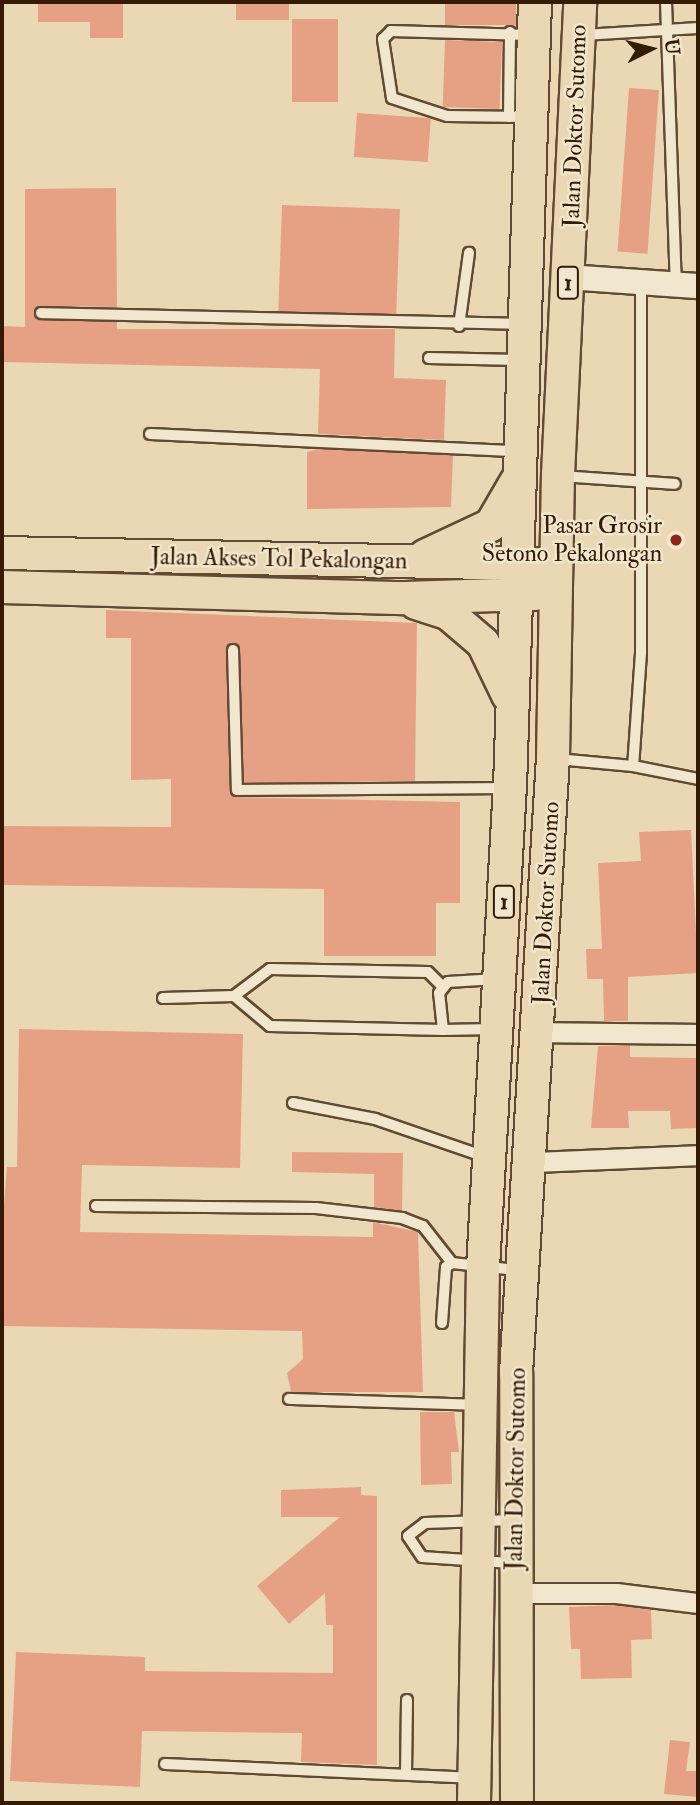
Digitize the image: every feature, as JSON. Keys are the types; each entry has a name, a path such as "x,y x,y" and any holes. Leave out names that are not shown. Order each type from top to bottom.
{"highway":[{"name":"Jalan Doktor Sutomo","path":"475,1791 483,1268 510,788 510,699 522,361 518,117 522,34 535,2"},
{"name":"Jalan Doktor Sutomo","path":"517,1803 513,1520 524,1271 554,758 558,475 580,2"},
{"path":"407,562 457,546 491,525 518,465"},
{"name":"Jalan Akses Tol Pekalongan","path":"2,552 407,562 514,579 555,579"},
{"name":"Jalan Akses Tol Pekalongan","path":"2,587 405,598 514,579"},
{"path":"405,598 449,614 483,643 510,699"}],"street":[{"path":"568,277 687,285"},
{"path":"539,1032 698,1034"},
{"path":"531,1162 698,1155"},
{"path":"514,1578 698,1603"}],"lane":[{"path":"666,2 687,285"},
{"path":"578,36 698,28"},
{"path":"518,117 447,116 392,98 383,39 391,31 522,34"},
{"path":"459,326 469,253"},
{"path":"633,766 641,653 640,282"},
{"path":"41,313 459,326 522,324"},
{"path":"429,358 522,361"},
{"path":"149,434 518,465"},
{"path":"558,475 675,484"},
{"path":"233,650 237,790 510,788"},
{"path":"554,758 633,766 698,779"},
{"path":"163,998 234,996 270,969 428,972 442,986 443,1030"},
{"path":"442,986 499,979"},
{"path":"234,996 270,1027 443,1030 497,1028"},
{"path":"293,1103 375,1119 490,1158"},
{"path":"96,1206 316,1208 402,1218 423,1226 453,1263 524,1271"},
{"path":"442,1323 446,1268 453,1263"},
{"path":"289,1399 481,1405"},
{"path":"513,1520 425,1523 408,1536 422,1557 478,1560 514,1578"},
{"path":"406,1773 407,1699"},
{"path":"165,1764 406,1773 475,1791"}],"building":[{"path":"38,2 123,2 123,38 90,38 90,22 38,22"},
{"path":"236,2 289,2 289,20 236,20"},
{"path":"445,2 516,2 516,25 445,25"},
{"path":"292,19 338,19 338,102 292,102"},
{"path":"445,40 502,42 500,109 443,107"},
{"path":"629,88 659,90 647,254 618,252"},
{"path":"357,113 431,118 428,162 354,157"},
{"path":"116,188 117,307 40,306 37,319 117,322 117,329 395,329 394,378 446,380 444,440 318,434 320,369 2,362 2,326 25,327 25,189"},
{"path":"282,205 400,209 396,315 278,311"},
{"path":"317,449 453,455 451,507 307,509 307,452"},
{"path":"106,610 417,623 415,781 244,783 240,650 232,643 226,650 230,790 237,797 460,802 460,903 436,903 436,956 324,956 324,889 2,885 2,826 171,827 171,779 131,780 131,638 106,638"},
{"path":"691,830 698,973 628,977 628,1021 604,1021 603,979 587,979 586,949 602,949 598,863 641,861 639,832"},
{"path":"19,1029 243,1034 240,1168 82,1165 80,1232 373,1237 373,1222 418,1232 423,1392 291,1392 287,1373 303,1359 302,1331 2,1326 2,1231 7,1167 17,1167"},
{"path":"630,1045 630,1057 698,1058 698,1128 671,1129 670,1111 628,1111 629,1128 591,1128 598,1046"},
{"path":"292,1152 403,1153 402,1211 374,1207 374,1174 292,1172"},
{"path":"420,1412 454,1412 459,1452 451,1452 452,1484 421,1485"},
{"path":"361,1487 361,1495 377,1496 377,1765 301,1762 302,1733 142,1731 140,1787 10,1781 16,1652 145,1657 145,1671 333,1673 333,1625 326,1625 325,1593 289,1624 257,1586 340,1517 281,1517 281,1490"},
{"path":"616,1605 651,1610 652,1639 631,1640 632,1678 581,1679 580,1649 571,1649 569,1607"},
{"path":"670,1740 690,1742 686,1771 698,1771 698,1797 664,1794"}],"place":[{"name":"Pasar Grosir Setono Pekalongan","path":"676,540"}]}
